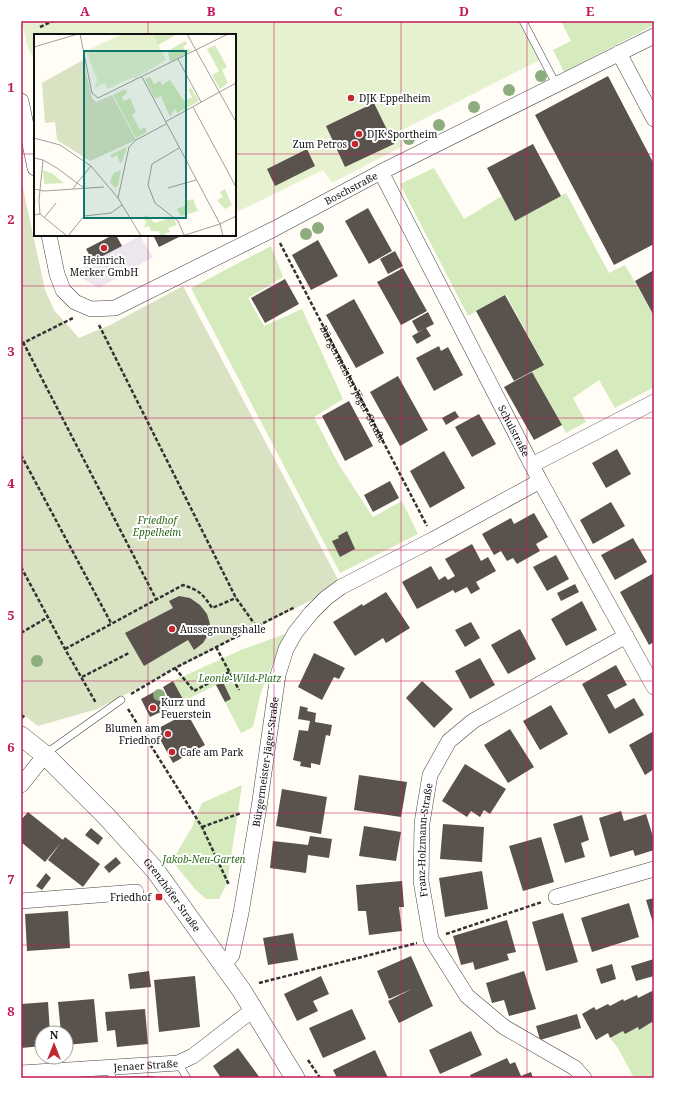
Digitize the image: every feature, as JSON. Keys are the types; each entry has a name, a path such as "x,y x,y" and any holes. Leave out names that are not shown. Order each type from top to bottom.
{"street":[{"name":"Boschstraße","path":"49,236 57,274 63,290 75,302 91,309 115,308 274,229 382,172 556,84 654,36"},
{"path":"619,53 654,119"},
{"path":"21,101 34,163"},
{"name":"Schulstraße","path":"382,172 540,481 654,687"},
{"path":"532,465 654,402"},
{"name":"Bürgermeister-Jäger-Straße","path":"224,964 232,955 241,913 259,807 278,675 286,649 295,633 311,613 326,598 341,587 540,481"},
{"name":"Franz-Holzmann-Straße","path":"584,1078 575,1068 504,1027 467,996 431,939 421,881 422,823 430,775 449,741 473,720 626,636"},
{"name":"Grenzhöfer Straße","path":"21,736 45,755 107,817 155,870 242,990 295,1078"},
{"path":"21,786 45,755"},
{"path":"556,898 654,869"},
{"path":"21,901 136,892"},
{"name":"Jenaer Straße","path":"21,1072 111,1072 178,1063 192,1056 254,1009"}],"lane":[{"path":"523,21 556,84"},
{"path":"45,755 121,700"},
{"path":"178,1063 187,1078"}],"path":[{"path":"40,27 53,21"},
{"name":"Bürgermeister-Jäger-Straße","path":"274,229 434,538"},
{"path":"156,599 22,343 91,309 236,598 256,626"},
{"path":"21,455 111,623"},
{"path":"21,567 65,649 102,713"},
{"path":"65,649 183,585 195,588 204,596 212,608 236,598"},
{"path":"241,913 202,827 121,700 175,668 299,605"},
{"path":"21,633 48,617"},
{"path":"216,647 239,690"},
{"path":"82,677 129,653"},
{"path":"175,668 194,691 229,672"},
{"path":"202,827 259,807"},
{"path":"242,990 254,984 431,939 556,898"}],"shaded area":[{"path":"140,236 153,257 99,288 75,274 93,261"}],"green space":[{"name":"DJK Eppelheim","path":"22,21 520,21 540,60 396,133 403,146 332,183 323,170 236,213 236,34 34,34 34,60 27,45"},
{"path":"561,21 654,21 654,25 564,72 553,50 571,41"},
{"path":"434,168 464,219 502,196 515,221 566,193 609,273 625,265 654,316 654,387 615,408 599,380 573,398 586,422 566,433 532,372 544,364 506,295 468,316 400,184"},
{"name":"Friedhof Eppelheim","path":"21,179 45,290 54,310 79,338 110,325 183,286 341,585 97,709 38,726 21,713"},
{"path":"271,246 283,277 248,298 264,326 302,309 343,399 314,417 339,465 373,517 402,501 418,534 340,573 191,288"},
{"name":"Leonie-Wild-Platz","path":"285,634 261,692 253,727 241,733 216,685 184,701 173,681 241,650"},
{"name":"Jakob-Neu-Garten","path":"242,785 227,883 219,899 206,899 195,889 172,861 192,827 202,803"},
{"path":"652,1022 654,1025 654,1078 634,1078 618,1048 610,1038 623,1031 625,1034 638,1027 639,1029"}],"building":[{"path":"608,76 654,164 654,244 614,265 535,115"},
{"name":"DJK Sportheim","path":"374,103 394,144 345,167 326,126"},
{"path":"533,144 561,196 515,221 487,168"},
{"path":"307,149 315,166 275,186 267,169"},
{"path":"368,208 392,251 369,264 345,221"},
{"name":"Heinrich Merker GmbH","path":"111,236 117,236 122,246 93,261 86,249"},
{"path":"154,236 181,236 159,247"},
{"path":"318,240 338,276 311,290 292,255"},
{"path":"395,251 403,266 388,274 380,259"},
{"path":"403,268 427,311 401,325 377,282"},
{"path":"654,270 654,316 635,281"},
{"path":"285,279 299,304 265,323 251,298"},
{"path":"505,295 544,365 514,381 476,311"},
{"path":"354,299 384,353 356,368 326,315"},
{"path":"428,312 434,324 426,328 431,336 417,344 412,336 424,329 418,332 412,321"},
{"path":"439,346 441,351 448,347 463,375 434,391 416,358"},
{"path":"532,372 562,425 534,440 504,387"},
{"path":"398,376 428,430 400,446 370,392"},
{"path":"349,401 373,446 345,461 322,416"},
{"path":"455,411 459,417 446,425 442,418"},
{"path":"479,414 496,444 472,457 455,427"},
{"path":"617,449 631,474 606,488 592,463"},
{"path":"444,451 465,488 430,508 410,471"},
{"path":"390,481 399,498 373,512 364,495"},
{"path":"611,502 625,526 593,544 580,520"},
{"path":"534,513 548,537 536,544 540,551 517,564 513,558 507,561 501,551 494,555 482,534 511,518 514,524"},
{"path":"347,531 355,549 340,557 332,541 339,538 338,536"},
{"path":"633,538 647,562 615,580 601,555"},
{"path":"472,544 481,561 488,557 496,571 476,582 480,589 471,594 467,587 455,593 453,590 417,609 402,582 431,566 439,580 445,576 448,580 455,576 445,559"},
{"path":"556,555 569,579 547,591 533,567"},
{"path":"654,573 654,642 649,645 620,592"},
{"path":"575,584 579,592 561,601 557,593"},
{"path":"386,592 410,628 386,643 383,638 355,656 333,622 362,604 363,606"},
{"name":"Aussegnungshalle","path":"179,596 190,598 200,605 207,614 210,624 208,635 203,643 194,650 188,640 144,666 125,633 173,608 169,601"},
{"path":"582,601 597,630 566,646 551,619"},
{"path":"471,622 480,638 465,647 455,630"},
{"path":"520,629 536,659 508,674 491,645"},
{"path":"314,653 345,668 339,679 334,677 322,700 298,687"},
{"path":"480,658 495,685 470,699 455,671"},
{"path":"616,665 627,685 607,695 615,709 634,698 644,715 609,734 582,684"},
{"path":"173,681 184,701 150,717 141,699 154,692 159,701 168,697 163,687"},
{"path":"422,681 453,709 434,728 406,698"},
{"path":"223,682 231,699 225,702 216,685"},
{"path":"551,705 568,734 540,750 523,721"},
{"path":"300,706 308,708 307,711 316,713 315,722 332,725 330,736 326,735 320,765 311,763 311,768 300,766 301,762 293,760 299,730 308,731 310,721 298,719"},
{"path":"187,713 205,745 173,763 155,730"},
{"path":"510,729 534,767 508,783 484,745"},
{"path":"654,731 654,769 645,775 629,745"},
{"path":"465,764 506,789 490,814 484,810 480,817 471,811 467,817 442,801"},
{"path":"359,775 407,782 401,817 354,810"},
{"path":"282,789 327,797 321,834 276,826"},
{"path":"621,811 624,821 646,814 654,840 654,850 635,856 633,850 610,857 599,818"},
{"path":"28,812 63,840 45,862 21,842 21,820"},
{"path":"582,815 589,840 581,843 585,857 565,863 553,824"},
{"path":"443,824 484,827 482,862 440,859"},
{"path":"364,826 401,832 396,861 359,856"},
{"path":"91,828 103,838 98,845 85,835"},
{"path":"310,836 332,839 329,858 308,855 306,873 270,868 273,841 308,845"},
{"path":"65,837 100,864 83,887 48,860"},
{"path":"541,837 554,882 523,891 509,846"},
{"path":"116,857 121,863 109,873 104,867"},
{"path":"482,871 488,909 445,917 439,878"},
{"path":"46,873 51,878 42,890 36,886"},
{"path":"402,881 404,907 399,907 402,931 369,935 366,911 358,911 356,885"},
{"path":"654,898 654,926 646,900"},
{"path":"629,903 639,937 592,952 581,918"},
{"path":"68,911 70,948 27,951 25,914"},
{"path":"563,913 578,962 546,971 532,922"},
{"path":"507,920 516,952 507,954 509,960 475,970 473,962 461,965 453,936"},
{"path":"293,933 298,960 268,965 263,938"},
{"path":"411,956 433,1006 399,1023 388,1001 412,989 389,999 377,971"},
{"path":"654,959 654,976 636,981 631,966"},
{"path":"612,964 616,979 601,984 596,969"},
{"path":"149,971 151,987 130,989 128,974"},
{"path":"524,971 536,1009 509,1016 504,1000 492,1003 486,983"},
{"path":"195,976 200,1027 159,1032 154,980"},
{"path":"321,976 329,994 313,1001 318,1011 297,1021 284,994"},
{"path":"652,991 654,993 654,1026 652,1022 639,1030 638,1027 625,1034 623,1031 610,1038 608,1033 596,1040 582,1014 594,1007 596,1010 608,1004 610,1006 623,999 624,1001 637,995 638,998"},
{"path":"94,999 98,1042 74,1044 74,1025 60,1025 58,1002"},
{"path":"48,1002 49,1025 34,1025 34,1047 21,1048 21,1004"},
{"path":"145,1009 148,1044 117,1047 115,1030 107,1031 105,1012"},
{"path":"352,1009 366,1039 323,1058 309,1028"},
{"path":"577,1014 581,1028 540,1040 536,1026"},
{"path":"471,1031 482,1055 440,1074 429,1050"},
{"path":"238,1048 260,1078 221,1078 213,1066"},
{"path":"375,1050 388,1078 337,1078 333,1070"},
{"path":"507,1058 510,1064 515,1062 521,1076 531,1072 533,1078 471,1078 470,1075"},
{"path":"153,1076 153,1078 122,1078 122,1077"}],"place":[{"name":"DJK Eppelheim","path":"351,98"},
{"name":"DJK Sportheim","path":"359,134"},
{"name":"Zum Petros","path":"355,144"},
{"name":"Heinrich Merker GmbH","path":"104,248"},
{"name":"Aussegnungshalle","path":"172,629"},
{"name":"Kurz und Feuerstein","path":"153,708"},
{"name":"Blumen am Friedhof","path":"168,734"},
{"name":"Cafe am Park","path":"172,752"},
{"name":"Friedhof","path":"159,897"}]}
